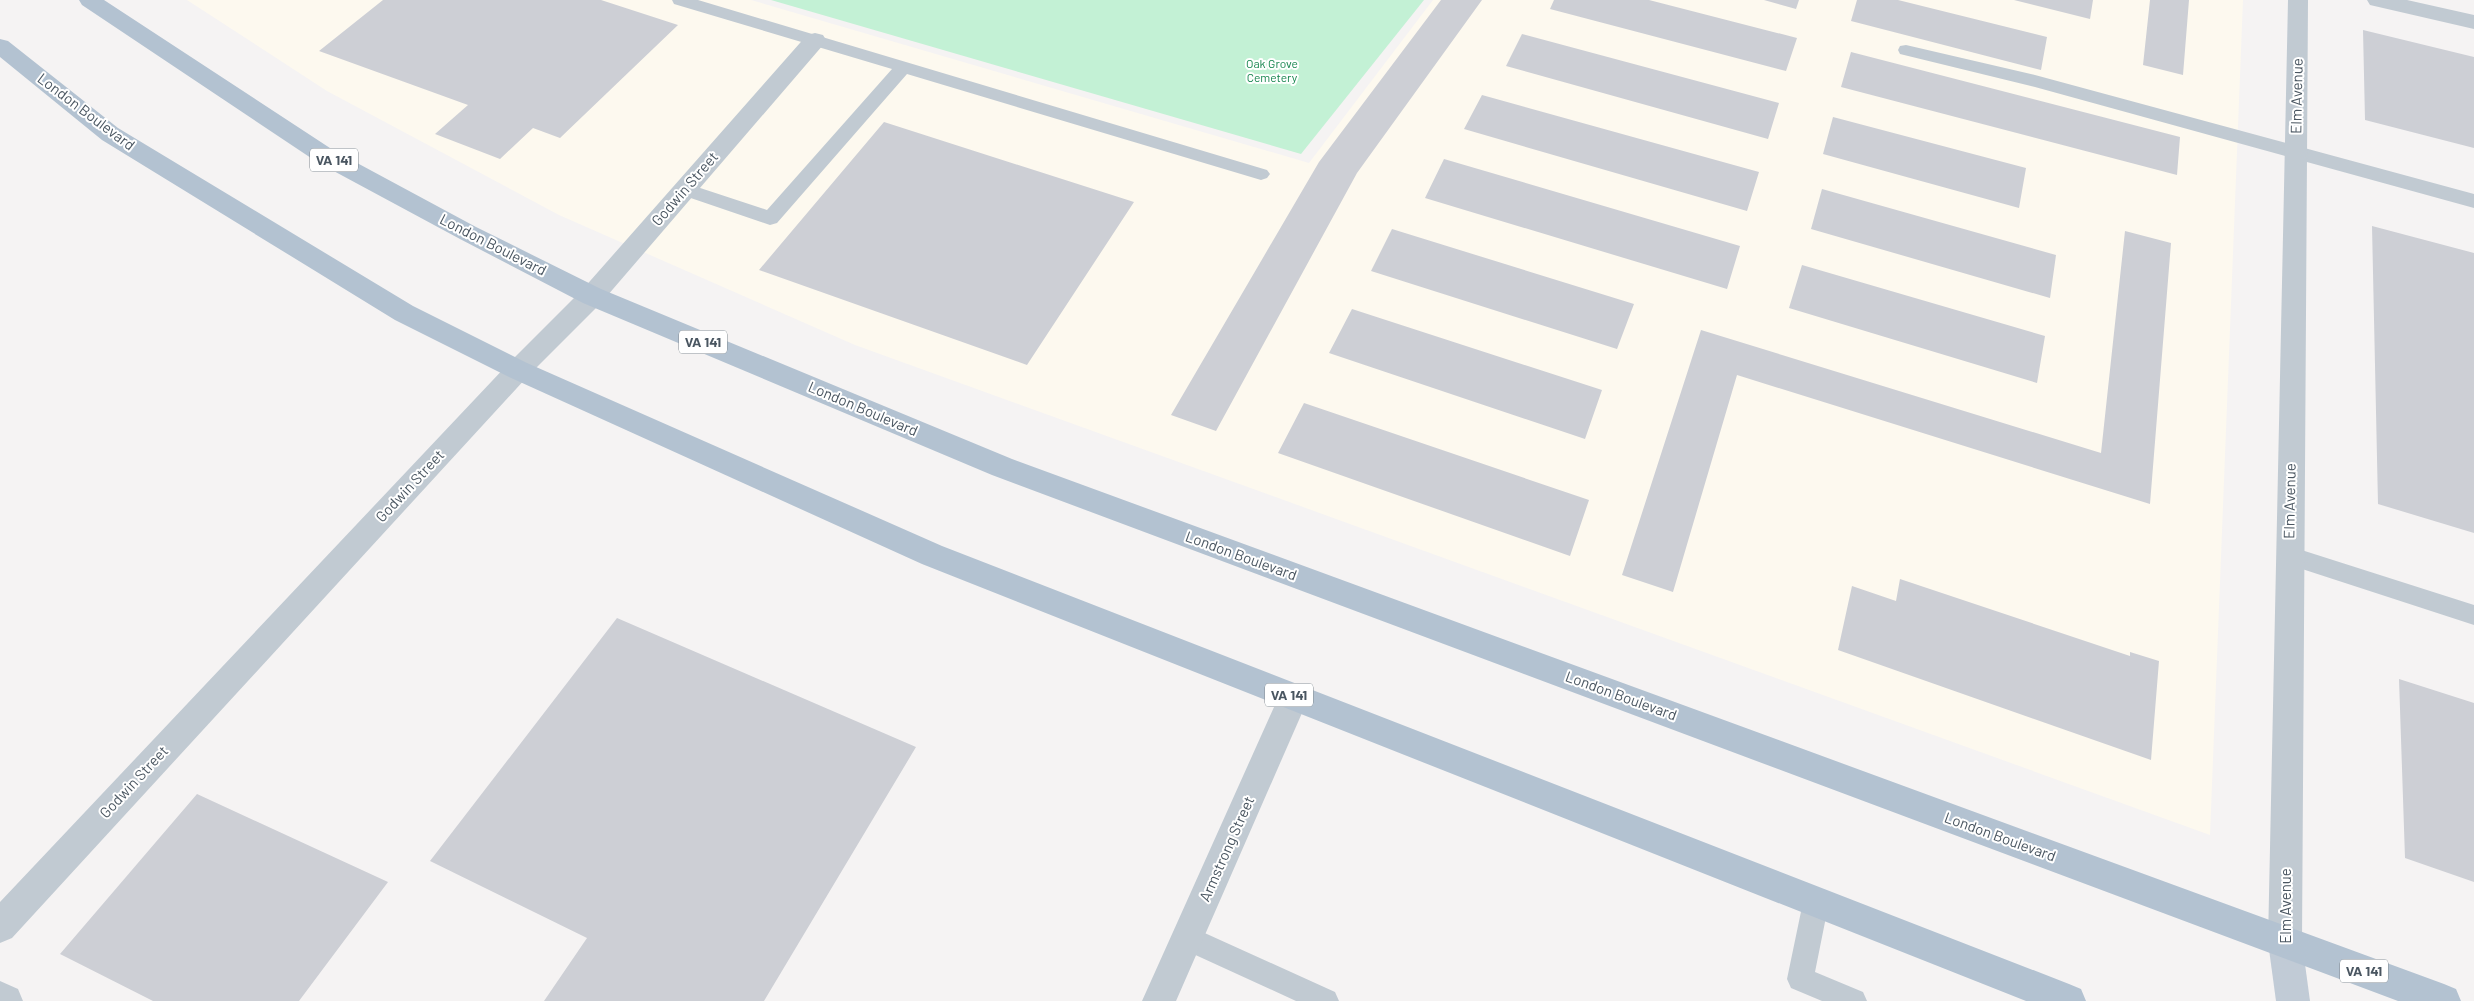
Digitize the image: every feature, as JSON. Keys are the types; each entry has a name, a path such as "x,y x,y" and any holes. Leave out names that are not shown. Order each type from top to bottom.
{"main road":[{"name":"London Boulevard","path":"89,0 325,156 468,233 592,296 1002,467 2444,1001"},
{"name":"London Boulevard","path":"1,49 119,139 404,313 518,370 932,555 2069,1001"},
{"name":"Elm Avenue","path":"2285,942 2294,1001"}],"street":[{"name":"Elm Avenue","path":"2285,942 2298,0"},
{"path":"2377,0 2474,22"},
{"name":"Godwin Street","path":"0,926 518,370 592,296 814,40"},
{"name":"Armstrong Street","path":"1159,1001 1294,697"},
{"path":"0,998 6,1001"}],"lane":[{"path":"680,0 1262,174"},
{"path":"1906,50 2035,81 2474,202"},
{"path":"685,189 770,218 903,67"},
{"path":"2290,555 2474,615"},
{"path":"1816,902 1800,979 1854,1001"},
{"path":"1187,938 1326,1001"}],"shaded area":[{"path":"187,0 751,0 1309,163 1433,0 2243,0 2210,835 855,345 559,215 327,91"}],"green space":[{"name":"Oak Grove Cemetery","path":"771,0 1424,0 1301,154"}],"building":[{"path":"383,0 601,0 678,25 560,138 533,128 500,159 435,134 468,105 319,51"},
{"path":"1441,0 1482,0 1357,173 1216,431 1171,415 1319,162"},
{"path":"1554,0 1649,0 1797,38 1786,71 1550,9"},
{"path":"1764,0 1799,0 1796,9"},
{"path":"1857,0 1898,0 2047,37 2041,70 1851,21"},
{"path":"2014,0 2093,0 2090,19"},
{"path":"2150,0 2189,0 2183,75 2143,65"},
{"path":"2363,30 2474,57 2474,148 2365,120"},
{"path":"1522,34 1779,103 1768,139 1506,66"},
{"path":"1851,52 2180,137 2177,175 1841,87"},
{"path":"1482,95 1759,172 1747,211 1464,129"},
{"path":"1833,117 2026,168 2019,208 1823,154"},
{"path":"884,122 1134,202 1027,365 759,270"},
{"path":"1444,159 1740,246 1727,289 1425,198"},
{"path":"1822,189 2056,255 2050,298 1811,229"},
{"path":"2372,226 2474,253 2474,533 2378,504"},
{"path":"1392,229 1634,304 1617,349 1371,271"},
{"path":"2125,231 2171,243 2150,504 1737,375 1673,592 1622,575 1701,330 2101,453"},
{"path":"1802,265 2045,336 2037,383 1789,308"},
{"path":"1352,309 1602,390 1585,439 1329,353"},
{"path":"1304,403 1589,500 1570,556 1278,453"},
{"path":"1900,579 2130,656 2130,652 2159,661 2151,760 1838,650 1852,586 1896,601"},
{"path":"617,618 916,747 764,1001 544,1001 587,938 430,861"},
{"path":"2399,679 2474,703 2474,882 2405,858"},
{"path":"197,794 388,882 299,1001 153,1001 60,954"}]}
